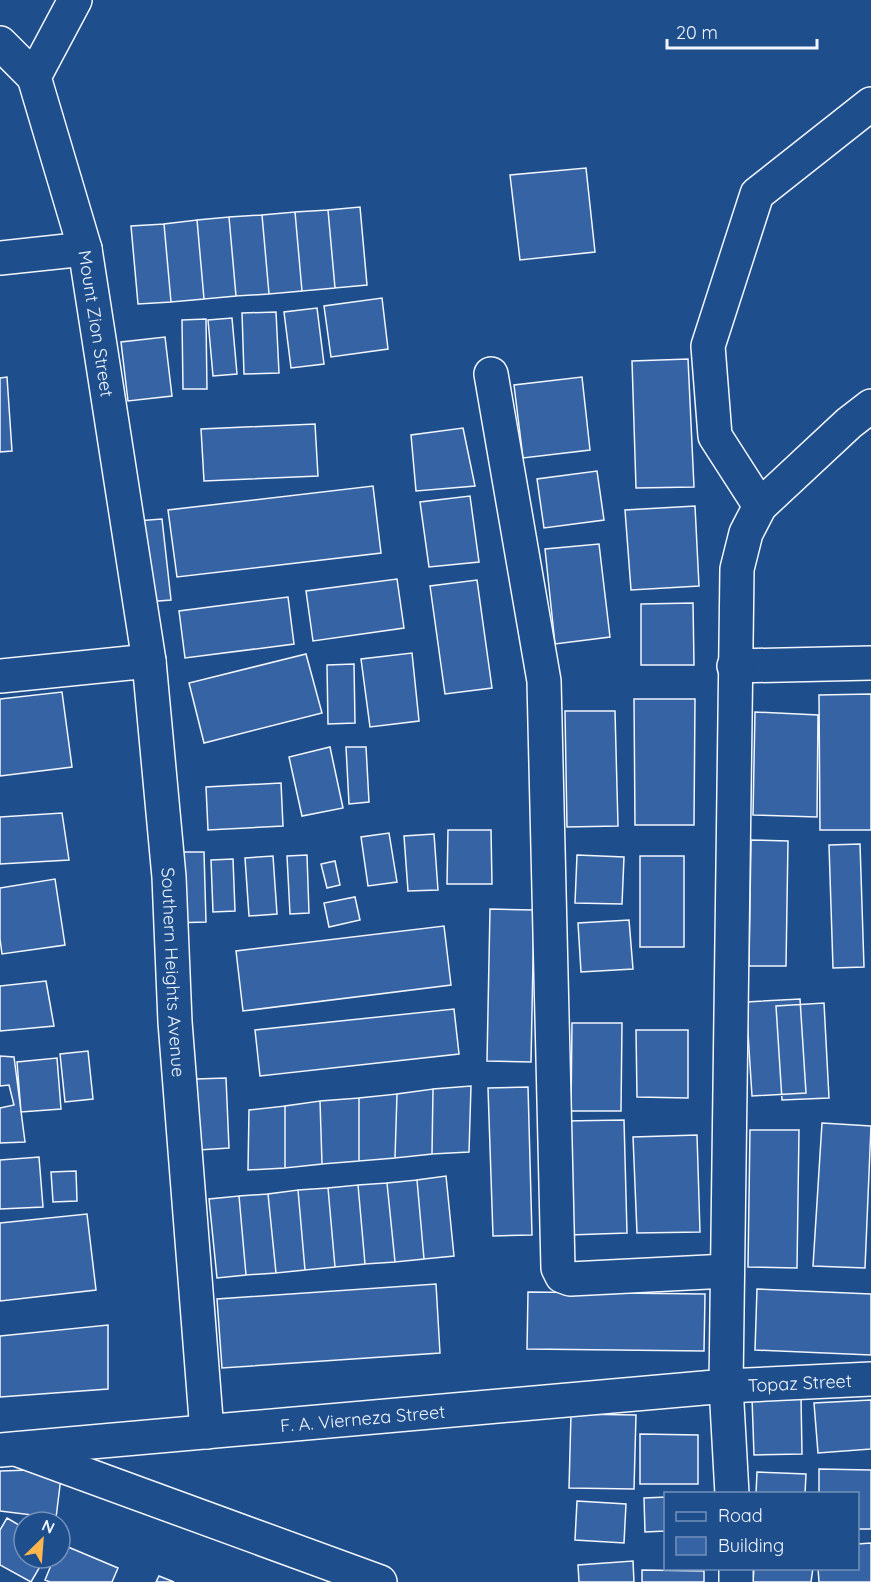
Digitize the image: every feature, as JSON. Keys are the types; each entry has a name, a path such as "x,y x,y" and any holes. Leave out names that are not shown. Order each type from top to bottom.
{"street":[{"path":"0,44 34,77 75,0"},
{"name":"Mount Zion Street","path":"34,77 85,249 149,662"},
{"path":"760,506 715,436 708,346 757,194 871,104"},
{"path":"0,258 85,249"},
{"path":"491,374 544,681 558,1268 562,1276 570,1280 727,1271"},
{"path":"732,1492 726,1386 737,569 746,533 760,506 849,423 871,406"},
{"path":"0,676 149,662"},
{"name":"Southern Heights Avenue","path":"149,662 169,877 175,1022 207,1432"},
{"path":"734,666 871,663"},
{"name":"Topaz Street","path":"726,1386 871,1379"},
{"name":"F. A. Vierneza Street","path":"8,1450 726,1386"},
{"path":"8,1450 380,1582"}],"building":[{"path":"586,168 595,252 520,260 510,175"},
{"path":"360,207 367,285 335,288 328,210"},
{"path":"328,210 335,288 302,291 295,212"},
{"path":"295,212 302,291 269,294 262,215"},
{"path":"262,215 269,294 236,296 229,217"},
{"path":"229,217 236,296 204,299 197,220"},
{"path":"197,220 204,299 171,302 164,224"},
{"path":"164,224 171,302 138,304 131,226"},
{"path":"382,298 388,349 331,357 324,306"},
{"path":"317,308 324,364 291,368 284,312"},
{"path":"276,312 279,373 244,374 242,313"},
{"path":"232,318 237,374 213,376 208,320"},
{"path":"206,319 207,389 183,389 182,320"},
{"path":"165,337 172,396 128,401 121,342"},
{"path":"688,359 694,487 636,488 632,361"},
{"path":"7,377 12,451 0,452 0,378"},
{"path":"582,377 590,450 523,458 514,385"},
{"path":"315,424 318,476 204,481 201,429"},
{"path":"463,428 475,486 416,491 411,435"},
{"path":"597,471 604,520 544,528 537,479"},
{"path":"373,486 381,553 177,577 168,510"},
{"path":"470,496 479,562 429,567 420,502"},
{"path":"695,506 699,586 631,590 625,510"},
{"path":"162,519 171,600 146,602 136,521"},
{"path":"599,544 610,637 555,644 545,549"},
{"path":"397,579 404,628 313,641 306,591"},
{"path":"477,580 492,688 445,694 430,586"},
{"path":"288,597 294,644 185,658 179,611"},
{"path":"693,603 694,665 641,665 641,604"},
{"path":"412,653 419,721 370,727 361,659"},
{"path":"306,654 322,713 204,743 189,683"},
{"path":"354,664 355,723 328,724 327,665"},
{"path":"62,692 72,767 0,776 0,699"},
{"path":"871,694 871,830 820,830 819,695"},
{"path":"634,699 695,699 694,825 635,825"},
{"path":"565,711 615,711 618,826 567,827"},
{"path":"755,712 818,715 817,817 753,815"},
{"path":"330,747 343,808 302,816 289,757"},
{"path":"346,747 366,747 369,802 349,804"},
{"path":"281,783 283,826 208,830 206,787"},
{"path":"62,813 69,860 0,864 0,817"},
{"path":"448,830 491,830 492,884 447,884"},
{"path":"389,833 397,882 368,886 361,837"},
{"path":"434,834 438,890 408,891 404,836"},
{"path":"751,840 788,841 786,966 749,966"},
{"path":"860,844 864,967 833,968 829,845"},
{"path":"171,852 204,852 206,922 172,923"},
{"path":"307,855 309,913 290,914 287,856"},
{"path":"577,855 624,857 622,904 575,903"},
{"path":"273,856 277,914 249,916 245,858"},
{"path":"640,856 684,856 684,947 640,947"},
{"path":"233,859 235,911 213,912 211,860"},
{"path":"335,861 340,885 327,888 321,864"},
{"path":"55,879 65,945 2,954 0,888"},
{"path":"355,897 360,920 329,927 324,903"},
{"path":"490,909 534,910 531,1062 487,1061"},
{"path":"629,920 633,969 581,972 578,923"},
{"path":"444,926 451,985 243,1011 236,951"},
{"path":"46,981 54,1026 0,1031 0,986"},
{"path":"800,999 806,1093 752,1096 746,1002"},
{"path":"824,1003 829,1098 782,1100 776,1006"},
{"path":"454,1009 459,1054 260,1076 255,1030"},
{"path":"572,1023 622,1023 621,1111 571,1111"},
{"path":"636,1030 688,1030 688,1098 637,1097"},
{"path":"88,1051 93,1099 65,1102 60,1054"},
{"path":"0,1056 14,1057 25,1142 0,1143 0,1108 14,1105 9,1085 0,1086"},
{"path":"57,1058 61,1109 21,1112 17,1062"},
{"path":"226,1078 229,1148 199,1150 196,1079"},
{"path":"471,1086 469,1152 432,1154 433,1089"},
{"path":"528,1087 532,1235 493,1236 488,1088"},
{"path":"433,1089 432,1154 395,1158 397,1094"},
{"path":"397,1094 395,1158 359,1161 359,1098"},
{"path":"359,1098 359,1161 322,1164 320,1101"},
{"path":"320,1101 322,1164 285,1168 285,1106"},
{"path":"285,1106 285,1168 248,1170 249,1110"},
{"path":"624,1120 627,1233 569,1235 565,1121"},
{"path":"822,1123 871,1126 865,1268 813,1266"},
{"path":"750,1130 799,1130 797,1268 748,1267"},
{"path":"697,1135 700,1232 637,1233 633,1137"},
{"path":"39,1157 43,1207 0,1209 0,1160"},
{"path":"76,1171 77,1201 53,1202 51,1172"},
{"path":"446,1176 454,1256 424,1259 417,1180"},
{"path":"417,1180 424,1259 395,1262 387,1183"},
{"path":"387,1183 395,1262 365,1264 358,1185"},
{"path":"358,1185 365,1264 335,1267 328,1188"},
{"path":"328,1188 335,1267 305,1270 298,1190"},
{"path":"298,1190 305,1270 276,1273 268,1194"},
{"path":"268,1194 276,1273 246,1275 239,1196"},
{"path":"239,1196 246,1275 217,1278 209,1199"},
{"path":"87,1214 96,1290 0,1301 0,1223"},
{"path":"436,1284 440,1353 222,1368 217,1299"},
{"path":"757,1289 871,1294 871,1355 755,1350"},
{"path":"528,1292 705,1294 704,1351 527,1349"},
{"path":"108,1325 108,1389 0,1397 0,1336"},
{"path":"801,1397 802,1454 754,1455 752,1398"},
{"path":"871,1400 871,1449 818,1453 814,1403"},
{"path":"571,1414 636,1415 634,1489 569,1488"},
{"path":"640,1434 698,1435 698,1484 640,1484"},
{"path":"62,1469 57,1510 0,1511 0,1471"},
{"path":"819,1469 871,1470 871,1529 859,1529 859,1492 819,1492"},
{"path":"757,1472 806,1474 805,1492 756,1492"},
{"path":"664,1497 664,1531 645,1532 644,1498"},
{"path":"577,1501 626,1504 624,1543 575,1540"},
{"path":"7,1518 12,1521 12,1570 38,1570 31,1582 0,1565 0,1530"},
{"path":"871,1543 871,1582 819,1582 818,1570 859,1570 859,1544"},
{"path":"72,1549 118,1568 112,1582 50,1582 45,1580 49,1570 72,1570"},
{"path":"633,1561 634,1582 579,1582 578,1565"},
{"path":"642,1570 704,1571 704,1582 642,1582"},
{"path":"754,1570 813,1570 811,1582 753,1582"},
{"path":"159,1576 174,1582 156,1582"}]}
